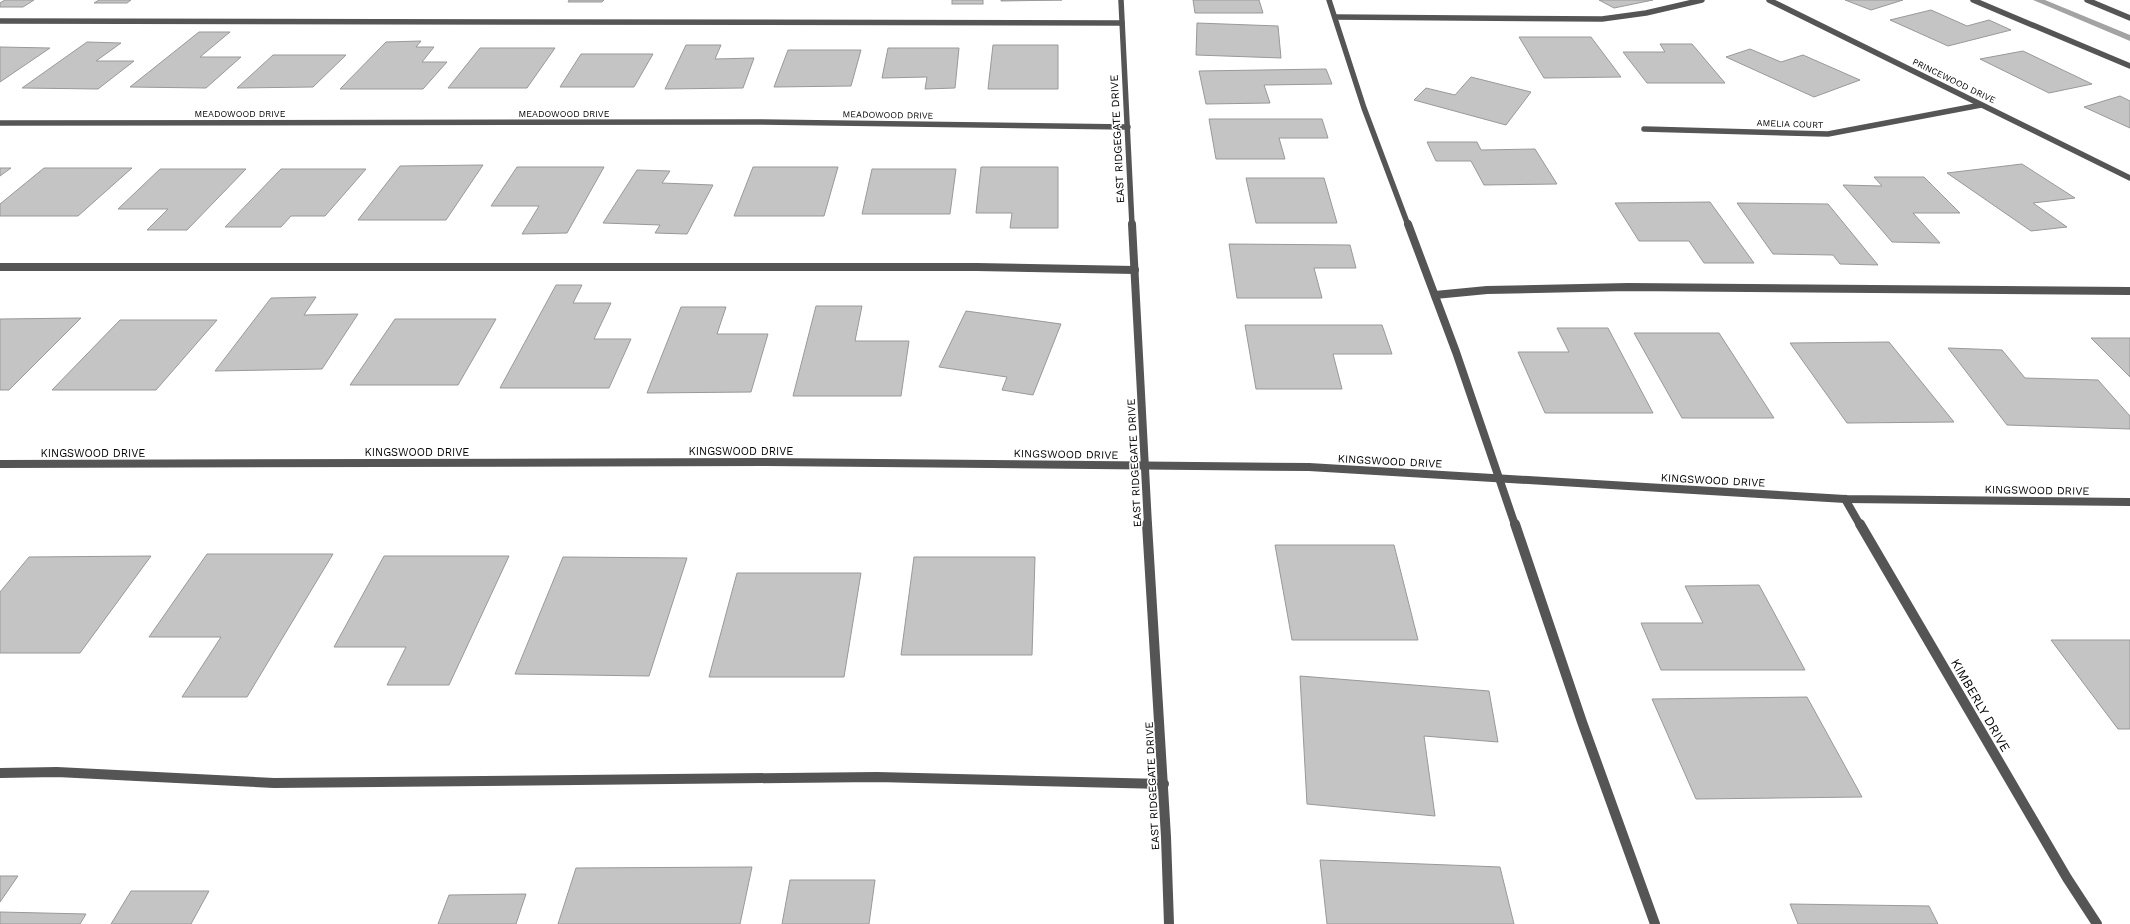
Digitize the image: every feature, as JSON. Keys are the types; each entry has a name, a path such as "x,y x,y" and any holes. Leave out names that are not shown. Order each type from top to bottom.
{"street":[{"name":"EAST RIDGEGATE DRIVE","path":"1121,0 1144,466 1164,784 1169,924"},
{"path":"1329,0 1364,108 1434,295 1500,479 1582,722 1655,924"},
{"path":"1335,17 1602,19 1646,13 1702,0"},
{"name":"PRINCEWOOD DRIVE","path":"1769,0 2130,178"},
{"path":"1973,0 2130,66"},
{"path":"2087,0 2130,18"},
{"path":"0,21 1122,23"},
{"name":"AMELIA COURT","path":"1644,129 1828,134 1981,105"},
{"name":"MEADOWOOD DRIVE","path":"0,123 761,122 1128,127"},
{"path":"0,266 977,267 1135,270"},
{"path":"1434,295 1488,290 1628,287 2130,291"},
{"name":"KINGSWOOD DRIVE","path":"0,464 765,462 1309,467 1845,499 2130,502"},
{"name":"KIMBERLY DRIVE","path":"1845,499 2063,871 2097,924"},
{"path":"0,773 57,772 274,783 877,777 1164,784"}],"building":[{"path":"5,0 34,0 23,7 0,7 0,3"},
{"path":"99,0 131,0 127,3 94,3"},
{"path":"569,0 604,0 602,2 568,2"},
{"path":"952,0 983,0 983,4 952,4"},
{"path":"1001,0 1062,0 1001,1"},
{"path":"1193,0 1259,0 1263,13 1195,13"},
{"path":"1599,0 1653,0 1614,8"},
{"path":"1845,0 1903,0 1871,10"},
{"path":"1931,10 1967,26 1989,20 2011,30 1948,46 1890,20"},
{"path":"1197,23 1278,26 1281,58 1196,55"},
{"path":"199,32 230,32 200,57 241,57 206,88 130,87"},
{"path":"1519,37 1591,37 1621,77 1544,78"},
{"path":"421,41 416,47 434,47 422,62 447,62 423,89 340,89 386,42"},
{"path":"87,42 121,43 96,61 134,61 98,89 22,88"},
{"path":"1660,44 1692,44 1725,83 1647,83 1623,52 1665,52"},
{"path":"686,45 721,45 715,59 754,58 743,88 665,89"},
{"path":"993,45 1058,45 1058,89 988,89"},
{"path":"0,47 50,48 0,82"},
{"path":"480,48 555,48 527,88 448,88"},
{"path":"888,48 959,48 955,88 925,89 927,77 882,78"},
{"path":"1750,49 1781,62 1803,55 1860,80 1814,97 1726,57"},
{"path":"788,50 861,50 851,86 774,87"},
{"path":"2023,51 2092,84 2049,93 1980,59"},
{"path":"581,54 653,54 634,87 560,87"},
{"path":"273,55 346,55 313,87 237,88"},
{"path":"1326,69 1332,84 1264,85 1270,103 1206,104 1199,71"},
{"path":"1471,77 1531,92 1506,125 1414,100 1426,88 1455,95"},
{"path":"2120,96 2130,101 2130,128 2084,107"},
{"path":"1209,119 1322,119 1328,138 1279,138 1285,159 1216,159"},
{"path":"1427,142 1477,142 1481,150 1535,149 1557,184 1484,185 1471,161 1436,161"},
{"path":"2022,164 2075,198 2033,203 2067,227 2031,231 1947,173"},
{"path":"483,165 446,220 358,220 400,166"},
{"path":"517,167 604,167 567,233 522,234 539,206 491,206"},
{"path":"753,167 838,167 824,216 734,216"},
{"path":"981,167 1058,167 1058,228 1010,228 1012,213 976,213"},
{"path":"0,168 11,168 0,176"},
{"path":"44,168 132,168 78,216 0,216 0,204"},
{"path":"160,169 246,169 187,230 147,230 168,209 118,209"},
{"path":"281,169 366,169 325,216 291,216 281,227 225,227"},
{"path":"872,169 956,169 950,214 862,214"},
{"path":"637,170 670,171 662,183 713,185 687,234 655,233 660,225 603,223"},
{"path":"1874,177 1924,177 1960,213 1913,213 1940,243 1892,242 1843,185 1882,186"},
{"path":"1246,178 1324,178 1337,223 1256,223"},
{"path":"1710,202 1754,263 1704,263 1689,241 1639,241 1615,203"},
{"path":"1737,203 1828,204 1878,265 1840,264 1833,255 1773,254"},
{"path":"1229,244 1350,245 1356,268 1314,268 1322,298 1237,298"},
{"path":"556,285 582,285 573,303 611,303 594,339 631,339 609,388 500,388"},
{"path":"316,297 304,315 358,314 322,369 215,371 271,298"},
{"path":"816,306 862,306 855,341 909,341 901,396 793,396"},
{"path":"681,307 726,307 717,334 768,334 751,392 647,393"},
{"path":"966,311 1061,324 1033,395 1002,390 1007,377 939,367"},
{"path":"81,318 9,390 0,390 0,319"},
{"path":"395,319 496,319 458,385 350,385"},
{"path":"120,320 217,320 156,390 52,390"},
{"path":"1245,325 1382,325 1392,354 1333,354 1342,389 1256,389"},
{"path":"1557,328 1608,328 1653,413 1545,413 1518,352 1569,352"},
{"path":"1634,333 1719,333 1774,418 1682,418"},
{"path":"2091,338 2130,338 2130,377"},
{"path":"1889,342 1954,422 1847,423 1790,343"},
{"path":"1948,348 2002,350 2025,378 2098,380 2130,416 2130,429 2007,425"},
{"path":"1275,545 1394,545 1418,640 1292,640"},
{"path":"207,554 333,554 247,697 182,697 221,637 149,637"},
{"path":"151,556 80,653 0,653 0,592 29,557"},
{"path":"384,556 509,556 449,685 387,685 406,647 334,647"},
{"path":"563,557 687,558 649,676 515,674"},
{"path":"914,557 1035,557 1032,655 901,655"},
{"path":"737,573 861,573 844,677 709,677"},
{"path":"1759,585 1805,670 1661,670 1641,623 1703,623 1685,586"},
{"path":"2051,640 2130,640 2130,729 2118,729"},
{"path":"1300,676 1489,691 1498,742 1424,736 1435,816 1307,804"},
{"path":"1807,697 1862,797 1696,799 1652,699"},
{"path":"1320,860 1500,867 1514,924 1327,924"},
{"path":"752,867 740,924 558,924 576,868"},
{"path":"0,876 18,876 0,902"},
{"path":"790,880 875,880 869,924 782,924"},
{"path":"131,891 209,891 191,924 111,924"},
{"path":"526,894 516,924 438,924 449,895"},
{"path":"1790,904 1929,906 1938,924 1798,924"},
{"path":"0,912 86,914 80,924 0,924"}],"waterway":[{"path":"2037,0 2130,38"}]}
